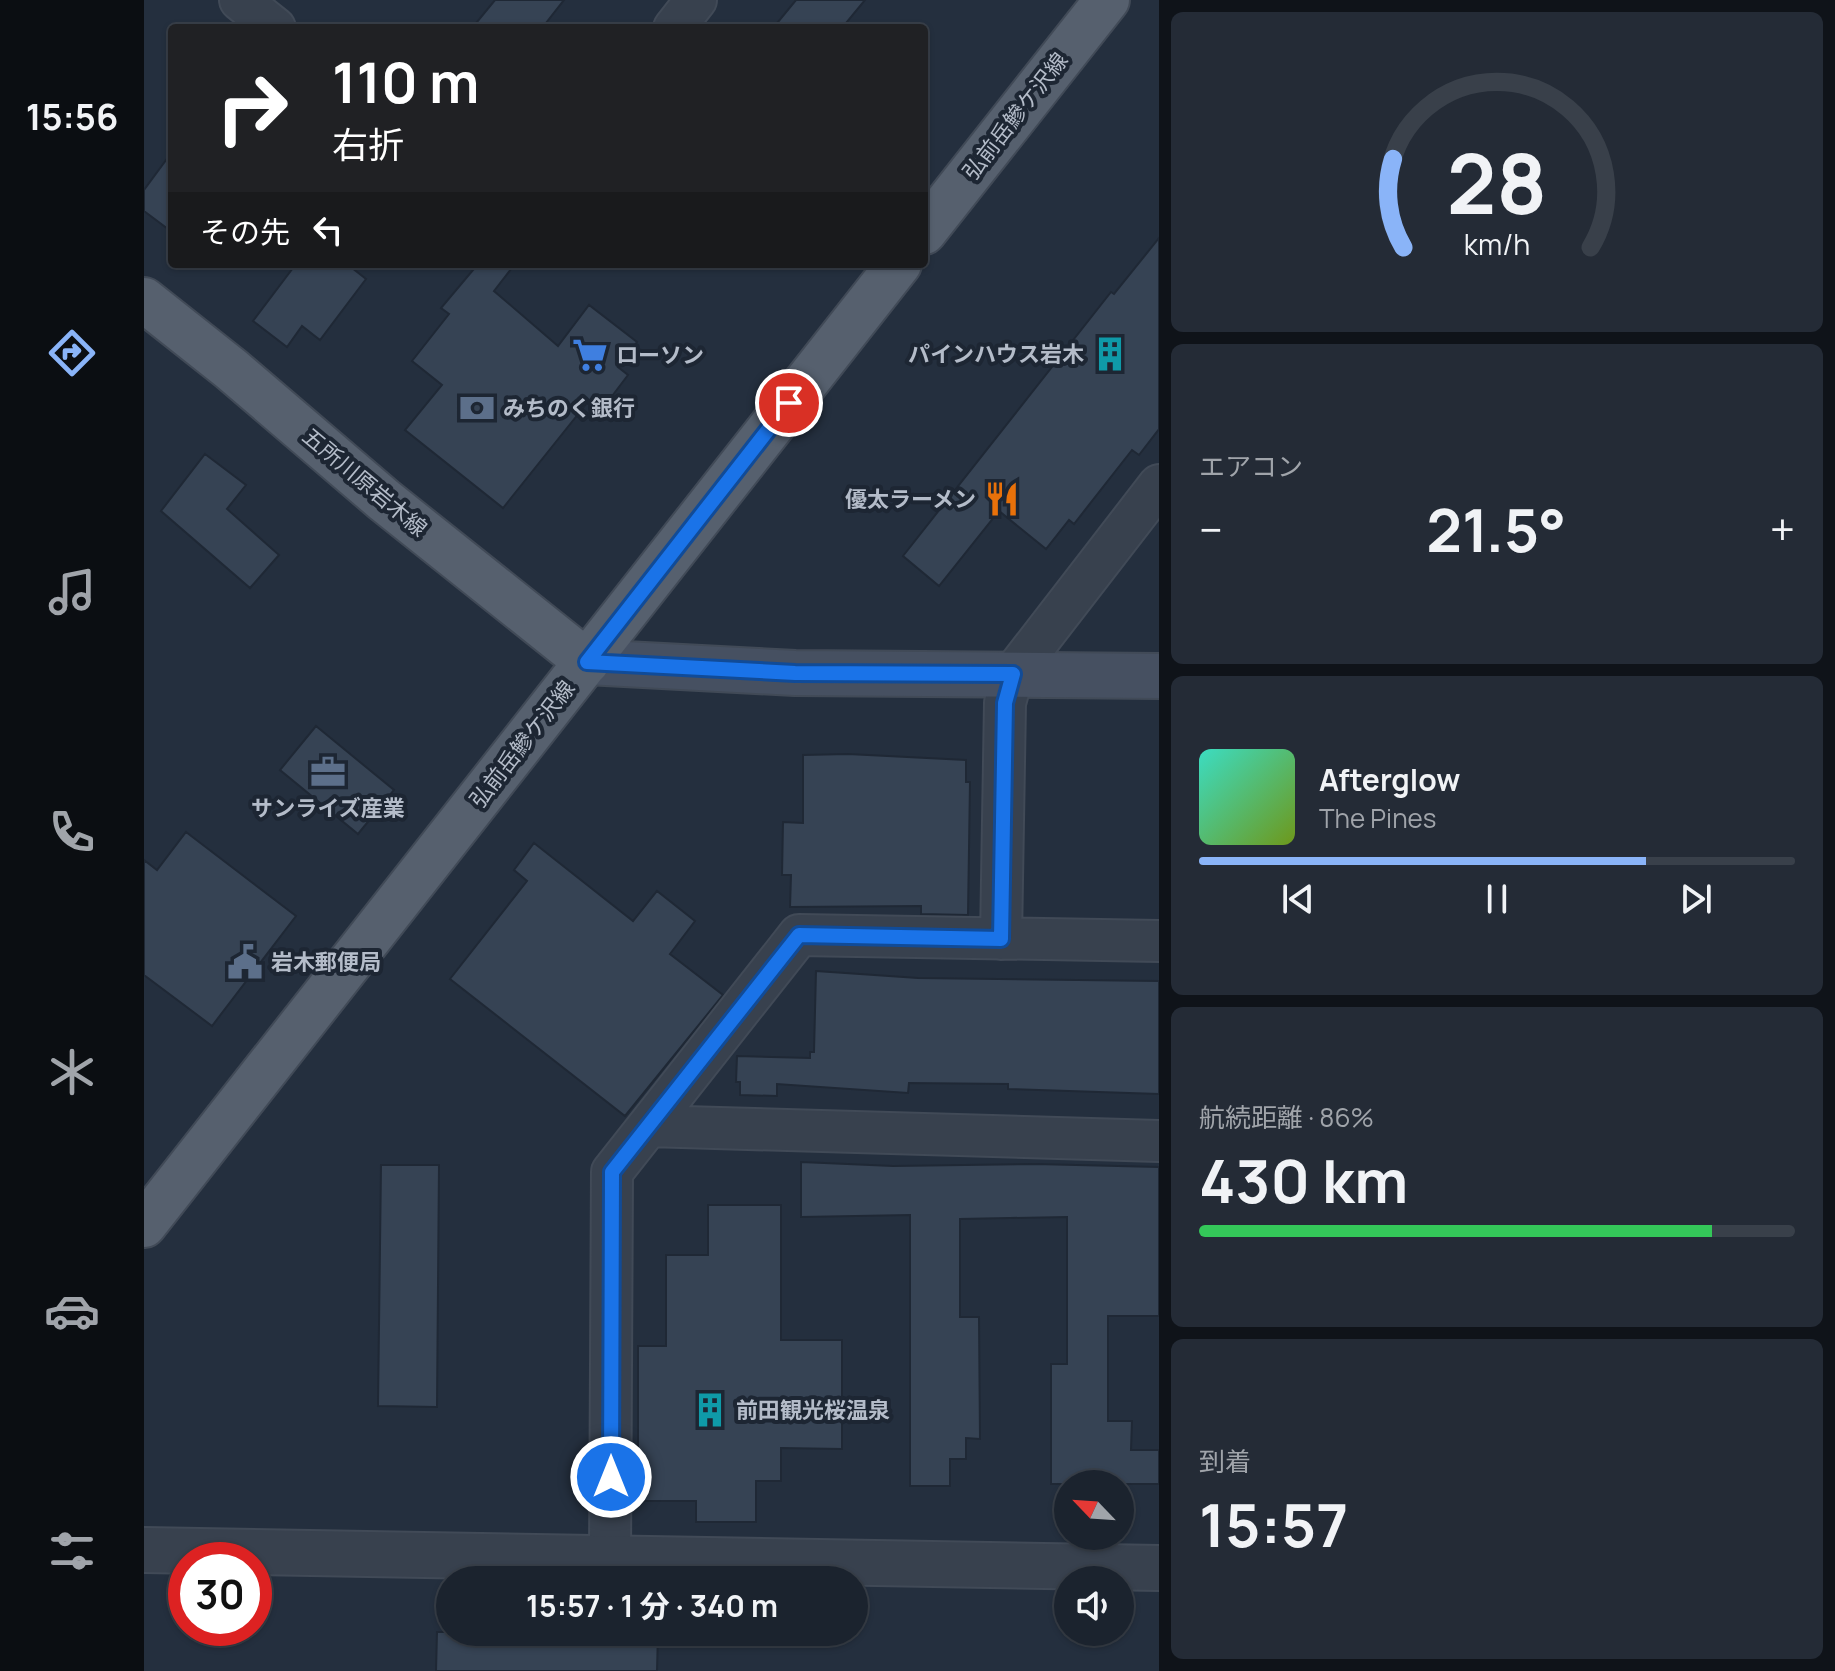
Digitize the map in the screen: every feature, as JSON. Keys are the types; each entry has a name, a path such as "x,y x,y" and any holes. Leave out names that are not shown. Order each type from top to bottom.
{"main road":[{"name":"弘前岳鰺ケ沢線","path":"928,227 1107,0"},
{"name":"弘前岳鰺ケ沢線","path":"144,1225 896,268"},
{"name":"五所川原岩木線","path":"144,300 231,369 384,500 587,662"},
{"path":"587,662 795,673 1159,676"}],"street":[{"path":"240,0 270,24"},
{"path":"677,24 696,0"},
{"path":"1001,939 1005,703 1013,674 1159,485"},
{"path":"610,1558 612,1172 799,935 1159,941"},
{"path":"649,1126 1159,1141"},
{"path":"144,1550 1159,1568"}],"building":[{"path":"495,0 564,0 545,24 475,24"},
{"path":"796,0 865,0 845,24 776,24"},
{"path":"168,157 168,229 144,211 144,190"},
{"path":"1159,238 1159,429 1139,455 1132,450 1074,524 1069,520 1046,549 999,511 939,586 903,556 1111,292 1114,294"},
{"path":"293,268 352,268 366,279 320,340 302,326 287,347 253,321"},
{"path":"475,268 512,268 494,291 558,346 589,305 637,342 618,367 628,375 600,412 587,403 503,508 405,430 442,385 412,361 449,314 441,308"},
{"path":"205,454 246,485 227,509 279,555 250,588 161,511"},
{"path":"316,726 394,790 358,834 280,770"},
{"path":"803,755 966,760 966,782 970,782 968,915 921,914 921,906 790,907 791,875 782,875 783,822 803,823"},
{"path":"186,832 296,916 212,1026 144,975 144,860 157,870"},
{"path":"534,843 633,921 657,891 695,921 670,954 723,995 625,1116 450,979 527,881 514,870"},
{"path":"816,971 918,978 1159,981 1159,1094 1008,1089 1008,1084 909,1083 908,1093 777,1084 777,1096 740,1095 740,1082 736,1082 737,1056 810,1058 810,1052 814,1052"},
{"path":"801,1162 893,1166 1035,1164 1159,1167 1159,1316 1108,1316 1108,1421 1132,1421 1131,1450 1159,1450 1159,1484 1134,1484 1134,1470 1054,1470 1054,1484 1051,1484 1051,1364 1067,1364 1067,1217 960,1219 960,1317 979,1317 980,1439 966,1438 966,1459 950,1459 950,1486 910,1486 910,1215 801,1217"},
{"path":"381,1165 439,1165 437,1407 378,1406"},
{"name":"前田観光桜温泉","path":"708,1205 781,1205 781,1340 842,1340 842,1449 781,1448 781,1481 756,1481 756,1522 696,1522 696,1501 638,1501 638,1346 666,1346 666,1255 708,1255"},
{"path":"437,1646 658,1646 657,1671 436,1671"}],"place":[{"name":"パインハウス岩木","path":"1110,354"},
{"name":"ローソン","path":"590,355"},
{"name":"みちのく銀行","path":"477,408"},
{"name":"優太ラーメン","path":"1002,499"},
{"name":"サンライズ産業","path":"328,772"},
{"name":"岩木郵便局","path":"245,962"},
{"name":"前田観光桜温泉","path":"710,1410"}],"route":[{"path":"611,1477 612,1172 799,935 1001,939 1005,703 1013,674 795,673 587,662 789,403"}]}
